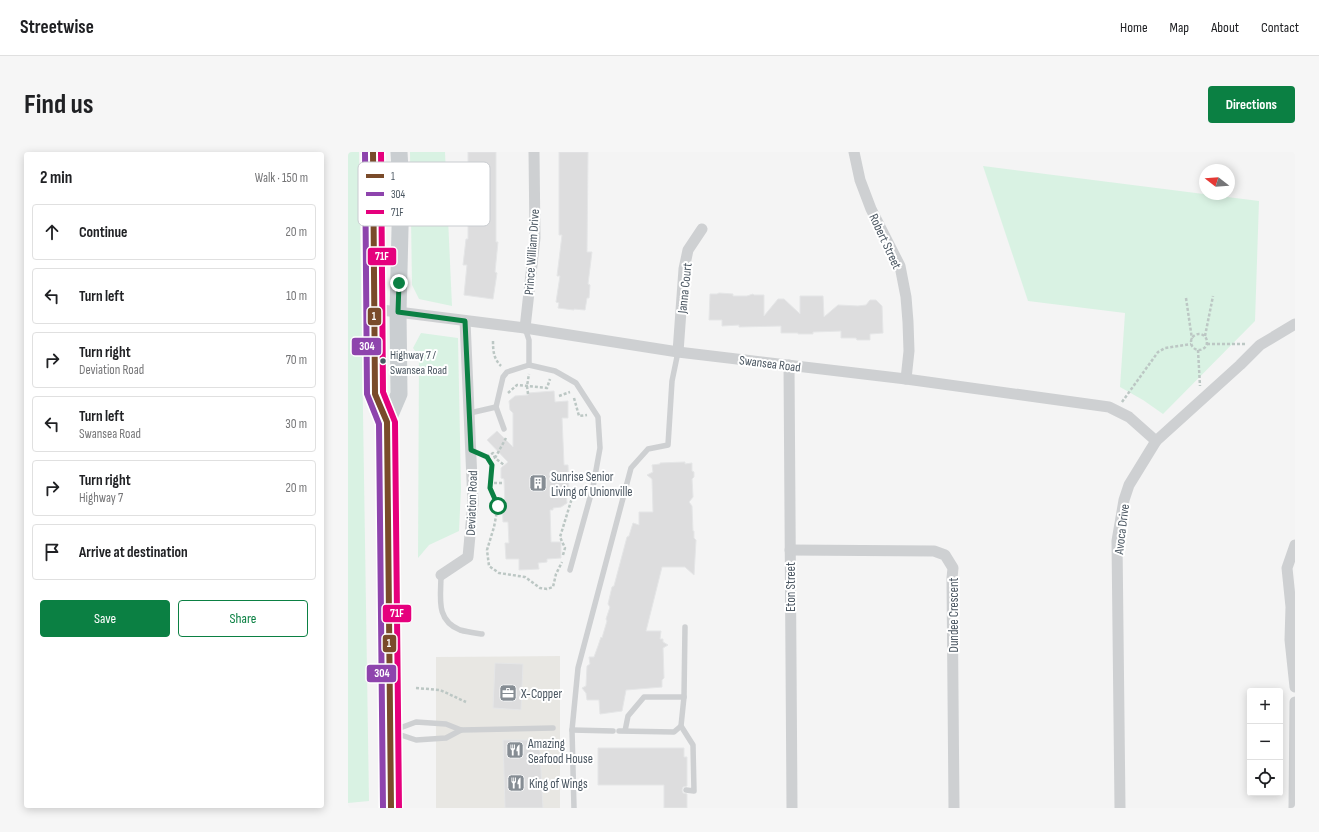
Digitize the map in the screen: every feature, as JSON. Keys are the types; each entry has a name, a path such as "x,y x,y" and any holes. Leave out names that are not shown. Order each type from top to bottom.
{"main road":[{"path":"373,152 373,162"},
{"path":"400,152 400,162"},
{"path":"373,226 374,394 387,422"},
{"path":"391,808 387,422 399,394 398,312 400,226"}],"street":[{"name":"Prince William Drive","path":"525,328 535,238 534,152"},
{"name":"Robert Street","path":"854,152 860,180 868,202 900,266 906,297 908,322 909,351 906,379"},
{"name":"Janna Court","path":"678,352 684,269 688,250 702,229"},
{"name":"Swansea Road","path":"374,309 525,328 678,352 906,379 1109,407 1128,417 1156,441"},
{"name":"Deviation Road","path":"441,575 468,557 473,503 465,321"},
{"name":"Avoca Drive","path":"1120,808 1117,541 1124,500 1129,485 1156,441 1260,345 1295,324"},
{"name":"Eton Street","path":"789,365 792,808"},
{"path":"1295,545 1287,568 1291,607 1290,640 1295,687"},
{"name":"Dundee Crescent","path":"790,550 934,551 945,555 953,568 954,808"},
{"path":"1294,808 1295,702"}],"lane":[{"path":"525,328 529,340 529,365"},
{"path":"574,808 572,730 578,668 631,468 648,449 668,445 672,381 678,352"},
{"path":"504,429 496,407 503,377 507,372 529,365 555,371 576,383 598,417 600,448 593,487 570,570"},
{"path":"470,413 496,407"},
{"path":"441,575 440,608 447,623 460,630 482,634"},
{"path":"685,627 684,697 681,726 693,745 694,791 686,790"},
{"path":"619,731 628,716 644,697 684,697"},
{"path":"390,732 416,722 446,724 461,730 552,728"},
{"path":"572,730 674,732 681,726"},
{"path":"390,732 416,740 446,738 461,730"}],"path":[{"path":"1207,344 1205,336 1213,296"},
{"path":"1186,298 1192,339 1191,344 1193,348 1198,350 1202,349 1207,344 1260,345"},
{"path":"1192,339 1202,334 1205,336"},
{"path":"1116,411 1158,352 1165,348 1191,344"},
{"path":"1198,350 1200,401"},
{"path":"528,394 527,386 529,365"},
{"path":"506,396 517,385 548,388 550,379 555,381"},
{"path":"565,388 570,392 574,399 579,416 588,415 589,420"},
{"path":"559,396 570,392"},
{"path":"496,458 506,436"},
{"path":"471,450 487,457 492,465 489,483 491,493 498,506 494,527 487,550 488,566 499,573 525,577 540,588 547,589 553,587 565,548 560,537 572,498 584,486"},
{"path":"487,457 493,453 504,465"},
{"path":"489,483 503,483"},
{"path":"416,688 440,690 466,702"}],"shaded area":[{"path":"560,656 560,808 436,808 436,657"}],"green space":[{"path":"348,152 359,152 358,226 360,226 369,801 348,803"},
{"path":"410,152 445,152 445,162 410,162"},
{"path":"983,166 1199,193 1199,200 1235,200 1235,198 1259,201 1255,321 1163,414 1143,400 1120,387 1125,313 1028,301"},
{"path":"411,226 448,226 452,306 419,299 412,285"},
{"path":"421,333 458,338 461,489 459,531 429,545 418,558 419,356 413,348"}],"building":[{"path":"468,152 496,152 496,242 498,242 495,272 497,273 493,299 464,295 467,265 463,265 466,239 468,239 468,226 490,226 490,162 468,162"},
{"path":"559,152 588,152 587,252 592,252 588,284 590,285 589,298 587,298 585,310 558,308 559,303 556,302 560,276 557,276 562,235 559,235"},
{"path":"710,294 733,294 733,296 747,296 753,294 764,295 764,316 778,299 784,299 800,314 800,296 823,296 824,317 838,305 866,305 870,300 876,300 882,306 883,333 870,334 870,340 857,340 856,338 841,338 841,331 798,334 781,333 781,326 722,326 722,320 709,320"},
{"name":"Sunrise Senior Living of Unionville","path":"554,391 555,402 568,401 568,418 562,418 564,465 568,465 569,493 566,493 567,503 561,507 550,510 551,542 561,542 561,558 547,559 547,562 538,563 539,569 519,570 519,559 506,559 505,543 509,543 508,522 503,522 502,504 505,504 504,479 501,478 501,468 508,462 487,440 497,431 513,447 513,413 510,410 509,401 515,396 528,395 528,393"},
{"path":"685,462 685,464 692,463 692,471 694,472 694,477 692,479 693,497 689,502 692,506 693,531 694,538 696,540 694,575 685,567 662,567 646,631 661,631 660,639 663,639 663,642 668,645 663,648 664,678 662,680 662,687 626,690 622,711 600,714 599,700 587,700 586,693 582,688 586,686 587,666 590,664 589,657 594,657 601,637 602,638 610,607 608,604 612,587 614,586 627,537 629,536 633,523 639,525 639,512 653,512 652,479 647,475 653,472 652,465 660,463"},
{"name":"X-Copper","path":"495,663 523,664 521,710 493,708"},
{"path":"503,740 528,740 540,751 543,808 505,808"},
{"path":"598,748 684,748 684,757 687,757 687,786 683,787 682,790 683,793 687,794 687,808 664,808 664,785 598,785"}],"transit line":[{"name":"304","path":"365,152 365,162"},
{"name":"1","path":"373,152 373,162"},
{"name":"71F","path":"381,152 381,162"},
{"name":"304","path":"366,226 367,394 379,424 383,808"},
{"name":"1","path":"374,226 375,394 387,422 391,808"},
{"name":"71F","path":"382,226 383,392 395,422 399,808"}],"place":[{"name":"Highway 7 / Swansea Road","path":"383,361"},
{"name":"Sunrise Senior Living of Unionville","path":"538,483"},
{"name":"X-Copper","path":"508,693"},
{"name":"Amazing Seafood House","path":"515,750"},
{"name":"King of Wings","path":"516,783"}],"route":[{"path":"399,283 398,312 465,321 471,450 487,457 492,465 489,483 493,498 498,506"}]}
